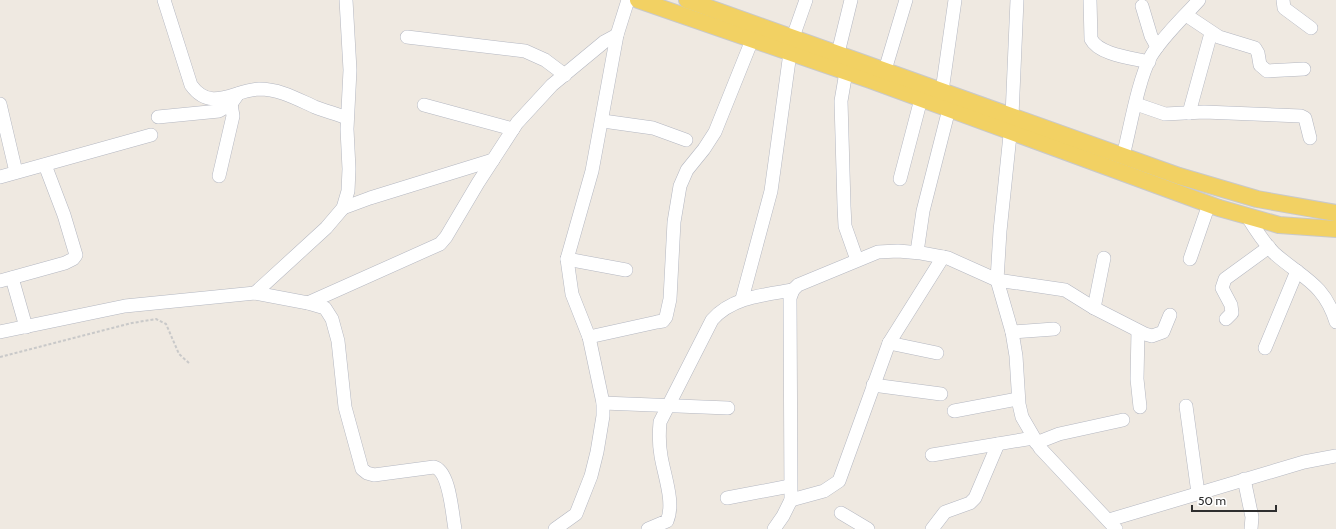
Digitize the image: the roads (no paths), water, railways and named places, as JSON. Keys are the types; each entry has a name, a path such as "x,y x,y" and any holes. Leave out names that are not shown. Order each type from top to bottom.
{"main road":[{"path":"638,0 949,109 1011,124 1122,156 1179,176 1256,199 1336,213"},
{"path":"687,0 942,91 1011,124 1209,204 1279,225 1336,229"}],"street":[{"path":"164,0 191,85 196,92 213,99 234,99 258,89 270,90 285,94 347,118"},
{"path":"255,293 326,228 343,208 349,182 347,118 350,62 346,0"},
{"path":"561,527 576,514 591,476 597,452 603,403 589,337 572,294 567,259 592,171 603,121 617,35 628,0"},
{"path":"793,37 806,0"},
{"path":"838,53 851,0"},
{"path":"885,70 906,0"},
{"path":"942,91 955,0"},
{"path":"1017,0 1011,124 1000,231 997,280 1012,332 1016,356 1018,399 1022,417 1035,440 1112,525 1198,493 1304,462 1336,456"},
{"path":"1090,0 1091,39 1094,45 1104,51 1149,62"},
{"path":"1122,156 1149,62 1157,48 1199,0"},
{"path":"1283,0 1284,8 1311,28"},
{"path":"1142,6 1151,36 1157,48"},
{"path":"1186,15 1219,37 1255,48 1258,53 1260,65 1267,71 1304,69"},
{"path":"1189,113 1211,33"},
{"path":"308,303 440,244 446,237 513,129 552,85 604,42 617,35"},
{"path":"407,37 532,53 565,75"},
{"path":"589,337 662,321 666,317 670,299 674,222 680,186 686,170 715,132 752,40"},
{"path":"742,299 771,191 790,53"},
{"path":"846,72 841,101 845,226 857,260"},
{"path":"158,117 213,113 225,109 234,99"},
{"path":"219,176 233,116 234,99"},
{"path":"900,179 921,99"},
{"path":"0,104 16,172"},
{"path":"1136,104 1165,114 1189,113 1301,116 1305,118 1310,138"},
{"path":"424,105 513,129"},
{"path":"917,252 923,210 949,109"},
{"path":"603,121 653,128 686,140"},
{"path":"0,177 151,135"},
{"path":"343,208 370,198 493,160"},
{"path":"26,327 6,279 65,263 73,259 76,255 64,215 45,165"},
{"path":"1190,259 1209,204"},
{"path":"1247,216 1269,247 1320,289 1332,309 1336,322"},
{"path":"1226,320 1232,313 1222,288 1224,279 1269,247"},
{"path":"648,529 667,521 669,516 659,432 660,422 712,320 719,312 742,299 793,290 811,278 878,252 898,251 917,252 943,257 962,263 997,280 1065,290 1094,308 1138,331 1152,336 1163,332 1170,315"},
{"path":"791,500 824,491 839,481 889,343 943,257"},
{"path":"1094,308 1104,258"},
{"path":"567,259 626,270"},
{"path":"1264,348 1297,271"},
{"path":"774,529 791,500 790,298 793,290"},
{"path":"0,332 126,306 255,293 308,303 325,308 332,319 338,341 345,407 362,469 367,473 374,475 434,467 438,468 445,476 455,529"},
{"path":"1012,332 1054,329"},
{"path":"1138,331 1137,379 1140,407"},
{"path":"889,343 938,353"},
{"path":"873,385 941,394"},
{"path":"954,411 1018,399"},
{"path":"603,403 728,408"},
{"path":"1186,406 1198,493"},
{"path":"932,456 998,444 1035,440 1123,420"},
{"path":"932,529 945,512 970,503 975,498 998,444"},
{"path":"1244,479 1252,516 1251,529"},
{"path":"727,498 790,486"},
{"path":"841,513 868,529"}]}
